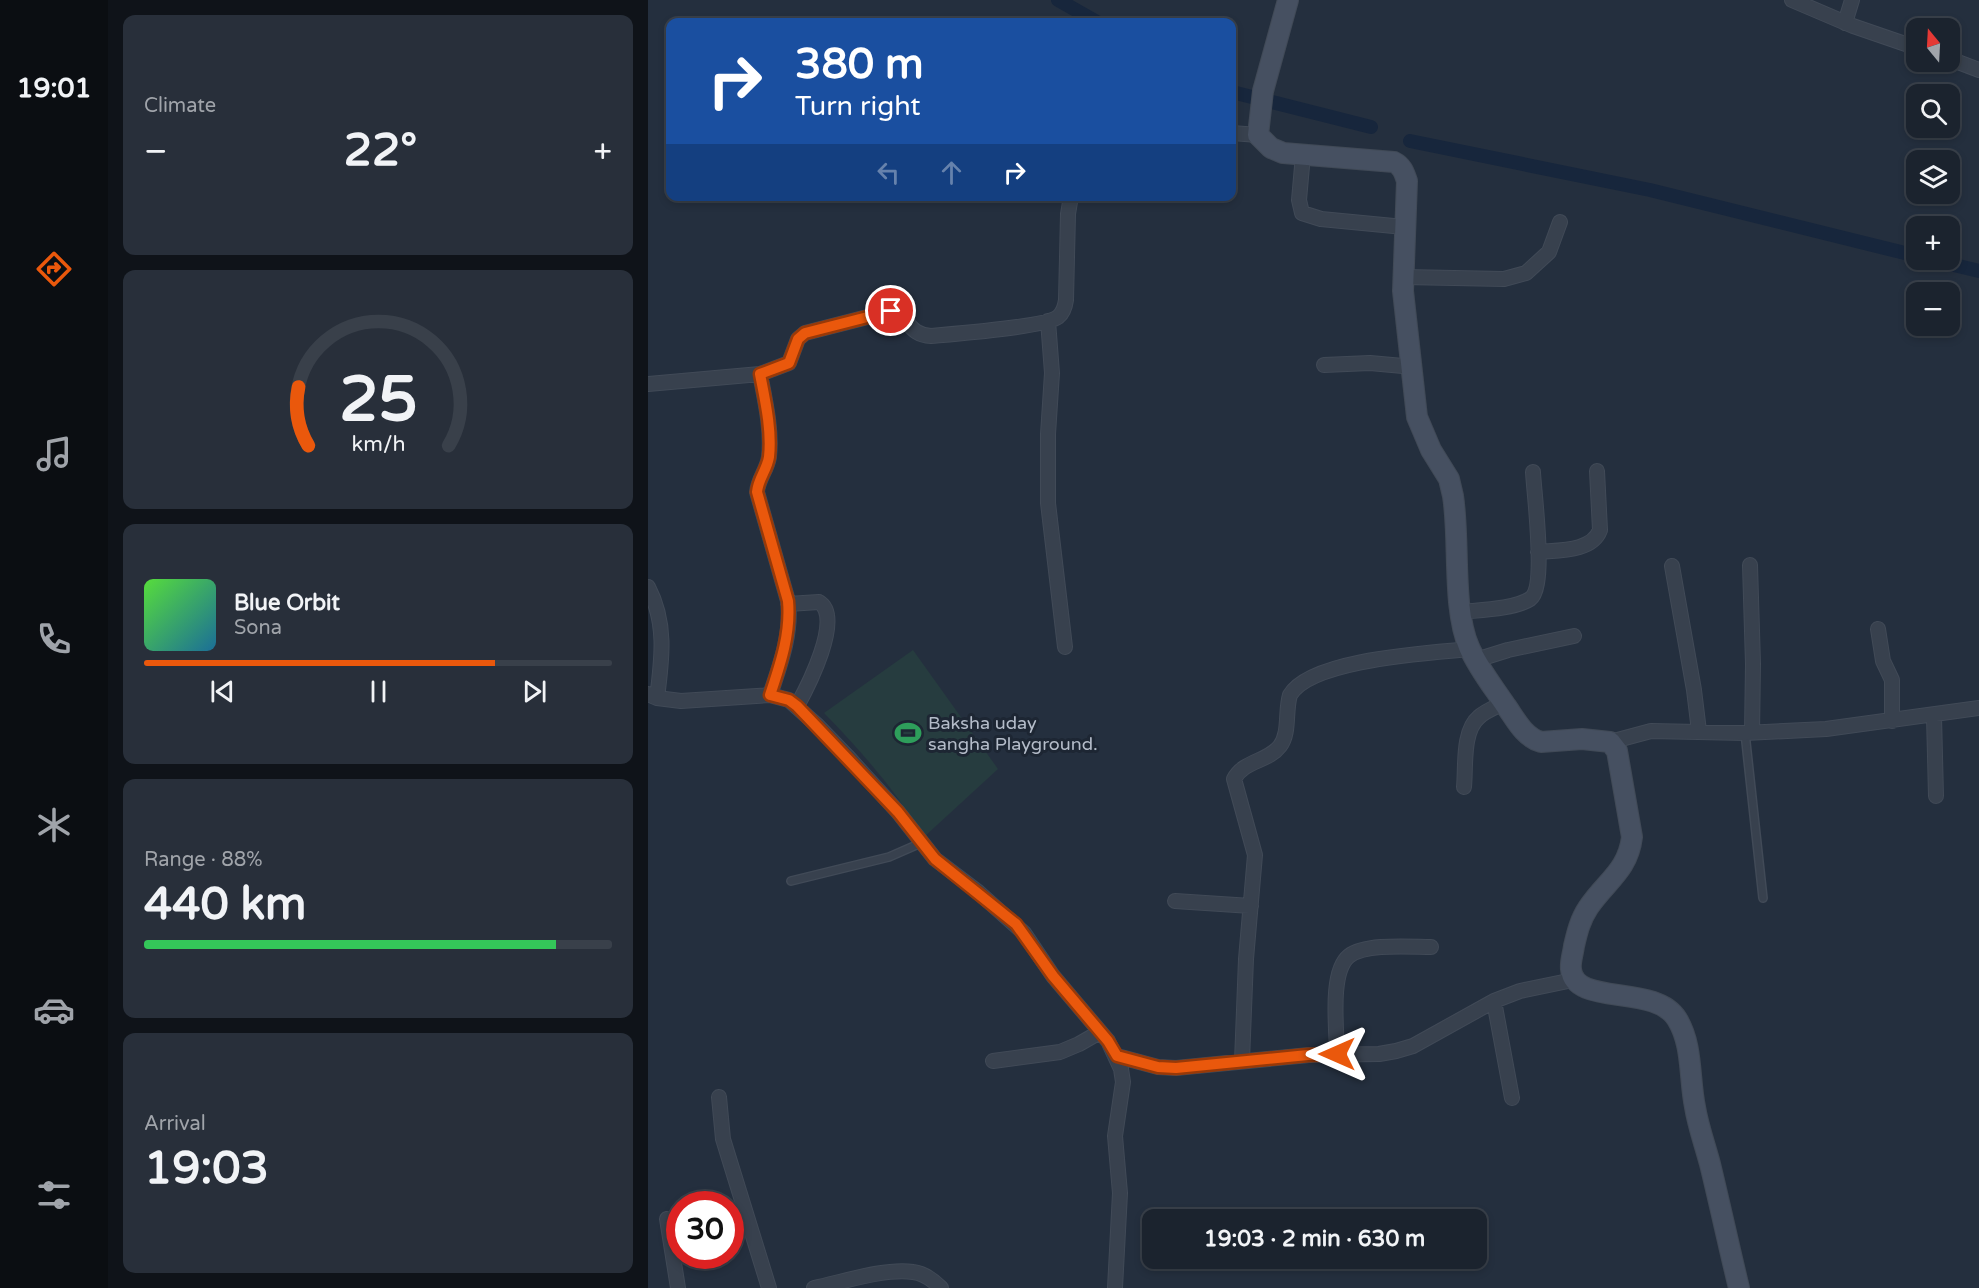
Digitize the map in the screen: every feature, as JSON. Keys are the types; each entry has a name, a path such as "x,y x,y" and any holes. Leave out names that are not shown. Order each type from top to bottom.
{"street":[{"path":"1288,0 1263,91 1258,129 1271,148 1303,155 1394,162 1400,165 1407,181 1403,291 1414,367 1417,417 1431,450 1449,479 1453,496 1461,612 1473,654 1525,733 1533,740 1541,742 1582,739 1610,741 1651,731 1748,733 1826,729 1934,716 1979,708"},
{"path":"1792,0 1845,23 1906,44"},
{"path":"1845,23 1852,0"},
{"path":"1960,63 1979,70"},
{"path":"1236,132 1258,129"},
{"path":"1303,155 1299,200 1302,213 1321,219 1404,227"},
{"path":"648,384 760,374 789,363 798,339 805,333 891,311 900,314 921,336 1057,318 1064,309 1066,300 1070,201"},
{"path":"1404,277 1504,279 1526,273 1549,252 1560,222"},
{"path":"1048,321 1052,373 1048,434 1048,503 1065,647"},
{"path":"1324,365 1370,363 1414,367"},
{"path":"760,374 770,442 769,459 758,483 757,492 788,604 785,650 770,695"},
{"path":"1538,552 1578,547 1591,542 1599,534 1597,471"},
{"path":"1461,612 1520,603 1532,598 1537,592 1539,575 1533,472"},
{"path":"1748,733 1753,664 1750,565"},
{"path":"1672,566 1699,731"},
{"path":"648,586 660,619 663,657 652,696 681,701 770,695 789,700 797,706 898,812 935,859 1016,924 1053,976 1117,1056 1123,1082 1115,1136 1120,1193 1115,1288"},
{"path":"788,604 819,602 825,607 826,613 824,645 814,673 797,706"},
{"path":"1878,629 1882,661 1892,680 1892,721"},
{"path":"1242,1061 1255,855 1234,779 1243,767 1275,752 1281,746 1285,736 1288,703 1293,690 1308,678 1343,666 1417,654 1473,654 1508,650 1574,636"},
{"path":"1464,787 1472,726 1481,715 1504,703"},
{"path":"1934,716 1936,796"},
{"path":"1610,741 1619,759 1632,837 1631,848 1615,877 1588,908 1577,930 1570,967 1573,980 1579,987 1589,990 1656,1001 1676,1017 1687,1048 1695,1108 1739,1288"},
{"path":"1175,901 1251,906"},
{"path":"1337,1054 1336,994 1340,971 1350,955 1370,948 1431,947"},
{"path":"1117,1056 1158,1067 1176,1068 1308,1055 1379,1054 1413,1046 1494,1001 1520,991 1573,980"},
{"path":"1494,1001 1512,1098"},
{"path":"993,1061 1060,1052 1100,1032"},
{"path":"719,1097 723,1139 769,1288"},
{"path":"675,1269 678,1288"},
{"path":"814,1288 876,1275 911,1271 921,1274 941,1288"}],"lane":[{"path":"1748,733 1763,898"},
{"path":"791,881 889,857 921,843"}],"green space":[{"name":"Baksha uday sangha Playground.","path":"913,650 998,769 924,837 878,772 824,713"}],"waterway":[{"path":"1058,0 1090,18"},
{"path":"1236,93 1371,127"},
{"path":"1410,141 1650,190 1906,253"},
{"path":"1960,266 1979,271"}],"place":[{"name":"Baksha uday sangha Playground.","path":"908,733"}],"route":[{"path":"891,311 868,315 805,333 798,339 789,363 760,374 770,442 769,459 758,483 757,492 788,601 789,616 785,650 770,695 789,700 797,706 833,741 898,812 935,859 1016,924 1053,976 1108,1041 1117,1056 1158,1067 1176,1068 1337,1054"}]}
